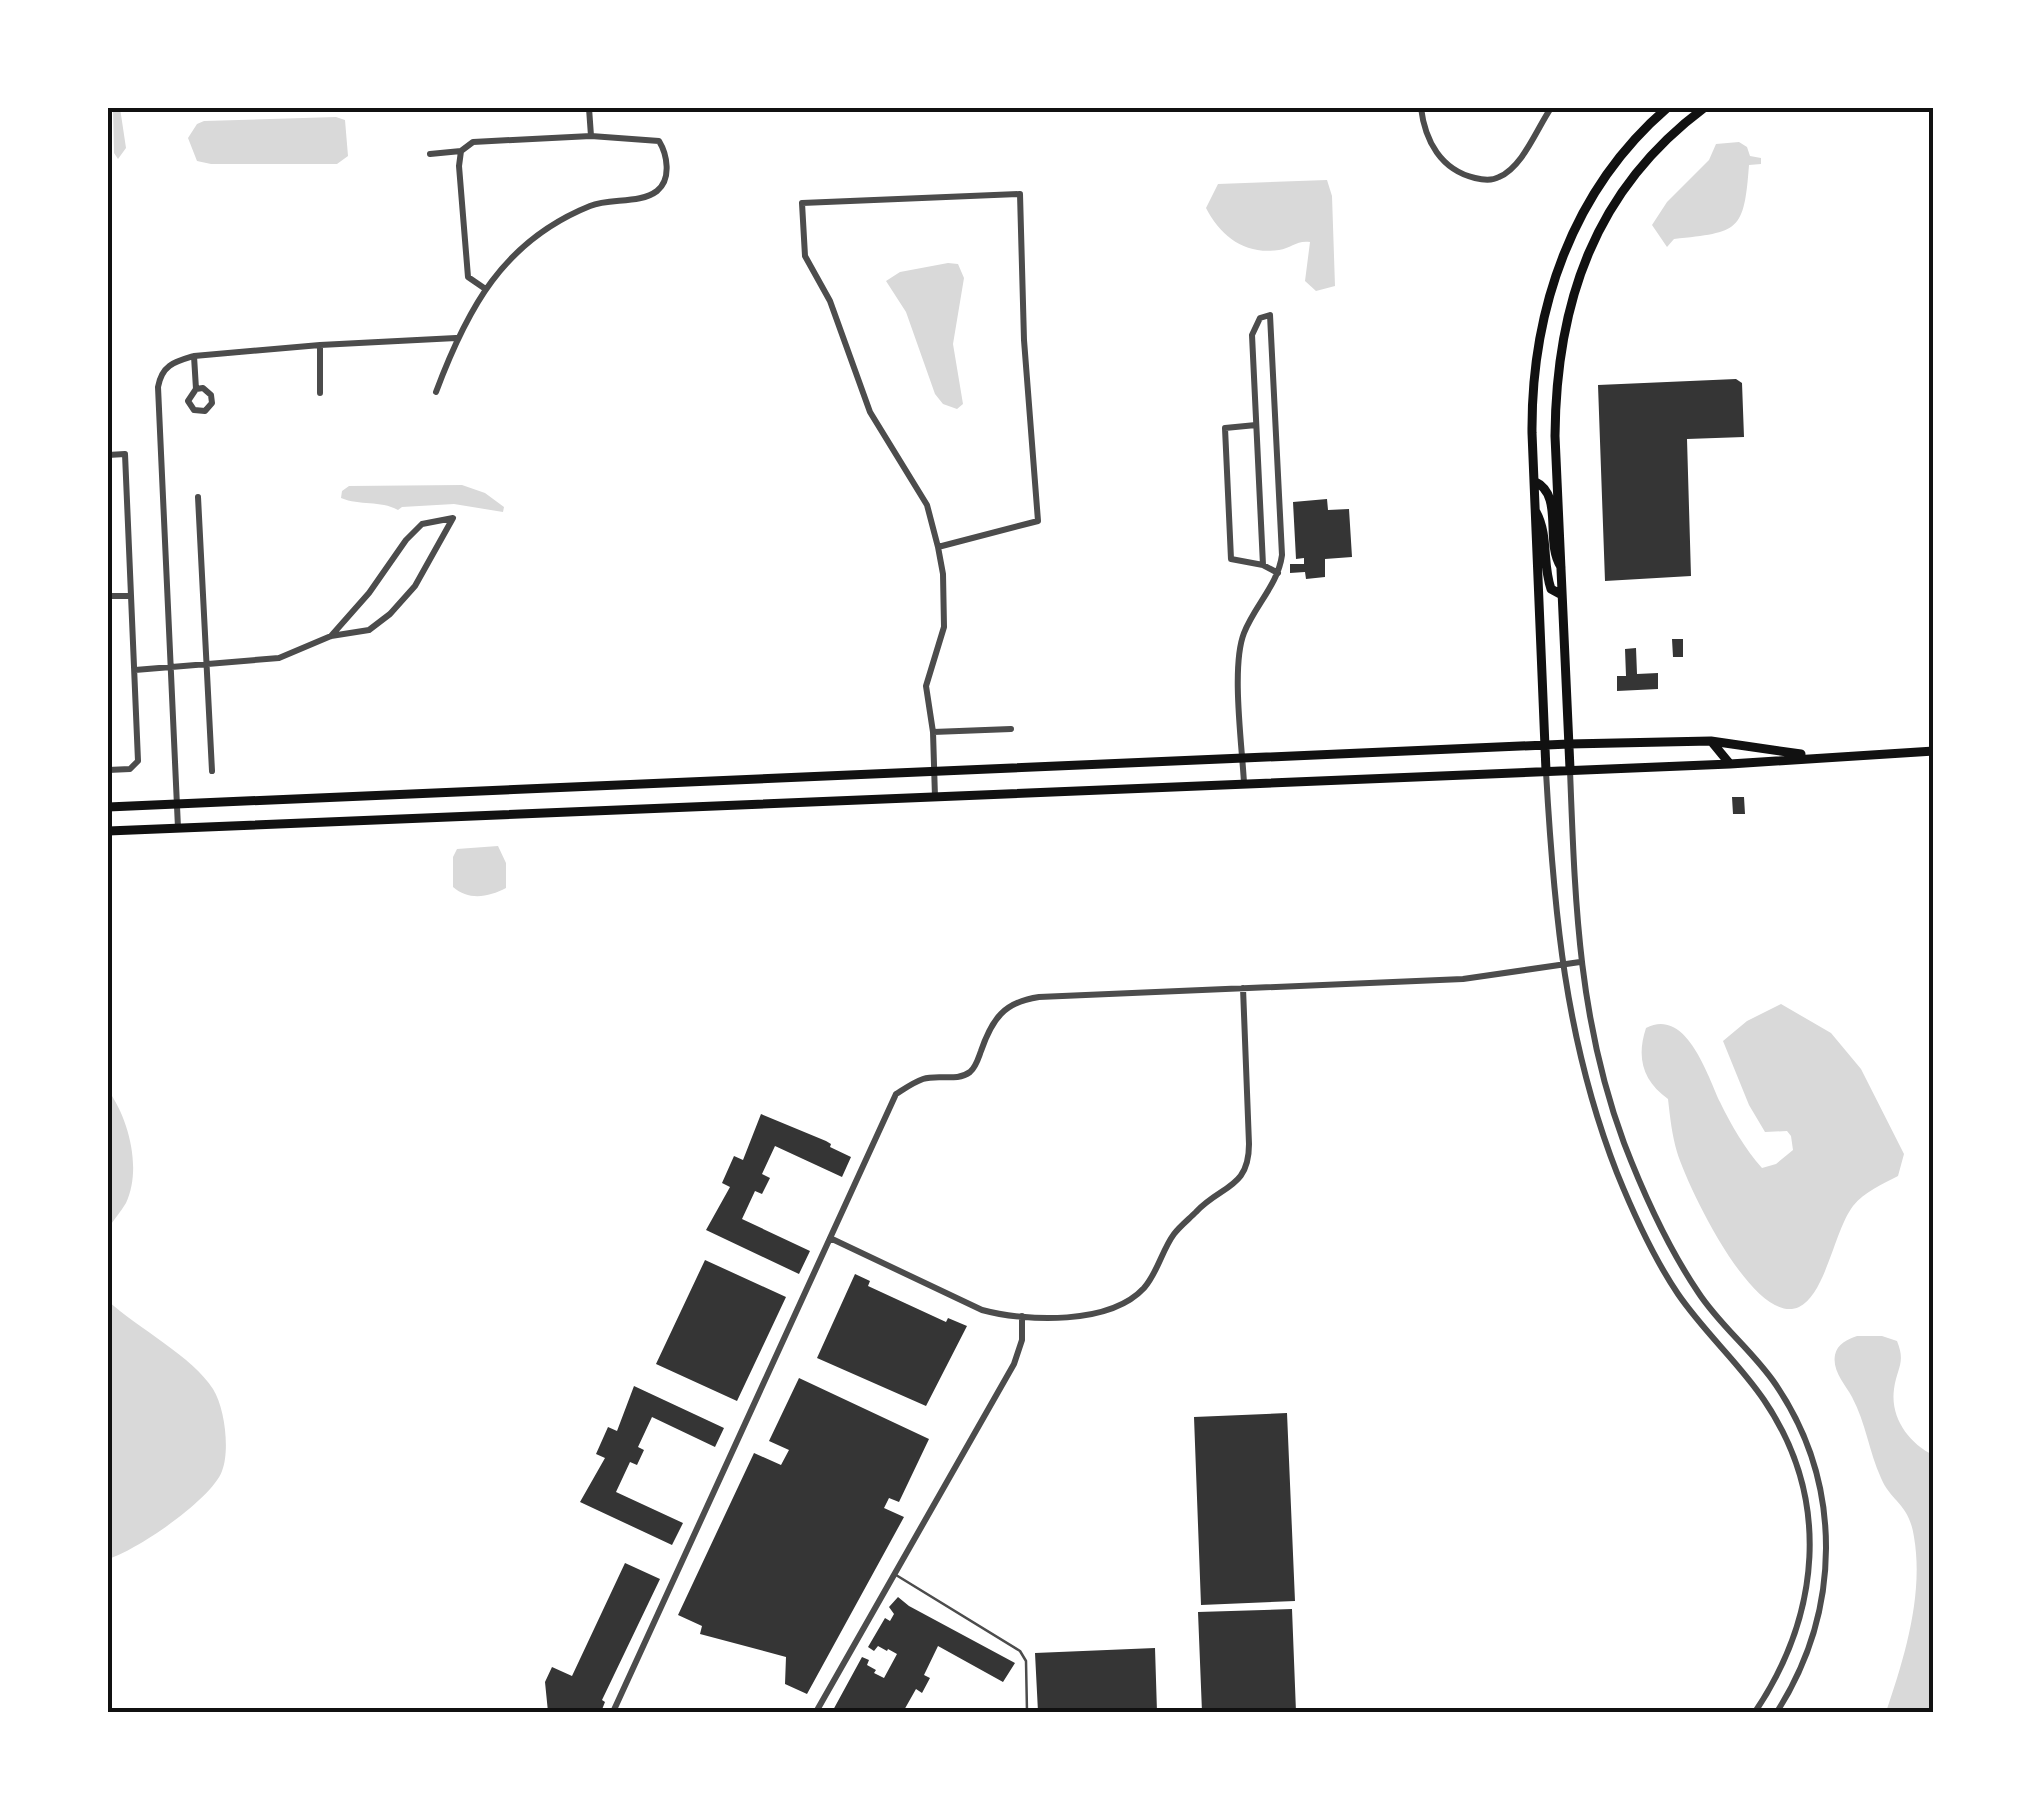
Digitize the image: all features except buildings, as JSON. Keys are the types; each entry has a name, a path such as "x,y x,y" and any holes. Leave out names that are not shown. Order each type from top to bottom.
{"main road":[{"path":"1546,771 1532,392 1539,334 1563,253 1586,208 1620,156 1667,108"},
{"path":"1570,769 1555,436 1561,339 1583,266 1607,216 1660,146 1704,108"},
{"path":"1539,334 1561,339"},
{"path":"1534,480 1550,496 1553,556 1561,568"},
{"path":"1535,509 1544,526 1546,577 1550,588 1562,595"},
{"path":"1712,741 1730,764"},
{"path":"108,807 1569,744 1712,741 1818,756"},
{"path":"108,831 1730,764 1934,751"}],"street":[{"path":"589,108 591,136"},
{"path":"1421,108 1434,151 1449,166 1486,180 1500,177 1514,165 1551,108"},
{"path":"430,154 460,152 473,142 591,136 659,141 666,160 665,182 658,190 644,197 597,203 529,242 484,288 456,338 436,392"},
{"path":"460,152 468,277 484,288"},
{"path":"935,797 933,732 926,686 944,627 944,574 938,547 927,505 870,412 830,301 805,256 802,202 1020,194 1024,340 1038,521 938,547"},
{"path":"1244,783 1239,649 1278,573 1282,555 1270,315 1260,318 1252,335 1263,565"},
{"path":"178,828 160,374 166,366 194,356 456,338"},
{"path":"320,345 320,393"},
{"path":"194,356 196,389"},
{"path":"1256,425 1225,428 1231,560 1263,565 1278,573"},
{"path":"108,454 125,454 138,760 130,769 108,770"},
{"path":"198,497 212,771"},
{"path":"135,670 279,658 330,636 369,630 415,586 453,518 422,524 330,636"},
{"path":"108,596 131,596"},
{"path":"933,732 1011,729"},
{"path":"1570,769 1580,962 1613,1111 1660,1227 1700,1296 1773,1381 1794,1417 1813,1460 1826,1518 1826,1577 1814,1637 1777,1712"},
{"path":"1546,771 1550,862 1562,966 1601,1129 1643,1231 1680,1296 1767,1404 1785,1435 1806,1505 1811,1544 1802,1615 1775,1682 1756,1712"},
{"path":"613,1712 896,1094 924,1078 970,1072 988,1028 1006,1006 1039,997 1463,979 1580,962"},
{"path":"830,1238 982,1310 1022,1316 1085,1316 1110,1311 1129,1300 1145,1287 1173,1235 1205,1202 1238,1182 1249,1158 1242,988"},
{"path":"816,1712 1014,1364 1022,1340 1022,1316"}],"lane":[{"path":"894,1574 1020,1651 1026,1661 1027,1712"}],"shaded area":[{"path":"113,108 120,108 126,148 118,159 114,153"},
{"path":"336,117 345,120 348,156 337,164 211,164 197,161 188,138 197,124 204,121"},
{"path":"1739,142 1747,147 1750,156 1761,158 1761,164 1749,165 1740,216 1725,230 1674,239 1667,247 1652,225 1667,202 1709,160 1716,144"},
{"path":"1327,180 1332,196 1335,286 1316,291 1305,281 1310,242 1267,251 1245,247 1219,228 1206,208 1218,184"},
{"path":"958,264 964,278 953,344 963,404 957,409 943,404 935,394 906,312 886,281 900,272"},
{"path":"462,485 485,493 504,507 503,512 454,504 398,510 341,498 342,491 349,486"},
{"path":"498,846 506,863 506,888 479,896 453,887 453,857 457,849"},
{"path":"1781,1004 1831,1033 1861,1069 1904,1154 1898,1176 1868,1192 1853,1206 1823,1276 1808,1300 1799,1307 1781,1308 1762,1296 1743,1276 1708,1221 1677,1152 1668,1099 1647,1077 1642,1049 1646,1028 1660,1024 1673,1027 1684,1036 1750,1153 1762,1168 1776,1164 1793,1150 1791,1136 1787,1131 1765,1132 1749,1105 1723,1041 1747,1021"},
{"path":"108,1090 127,1130 133,1175 126,1203 108,1229"},
{"path":"108,1301 204,1377 221,1407 226,1441 222,1471 204,1495 154,1535 108,1559"},
{"path":"1857,1336 1882,1336 1897,1341 1901,1360 1894,1389 1895,1410 1909,1436 1933,1455 1933,1712 1886,1712 1910,1626 1916,1559 1912,1526 1881,1478 1857,1407 1835,1366 1838,1348"}]}
